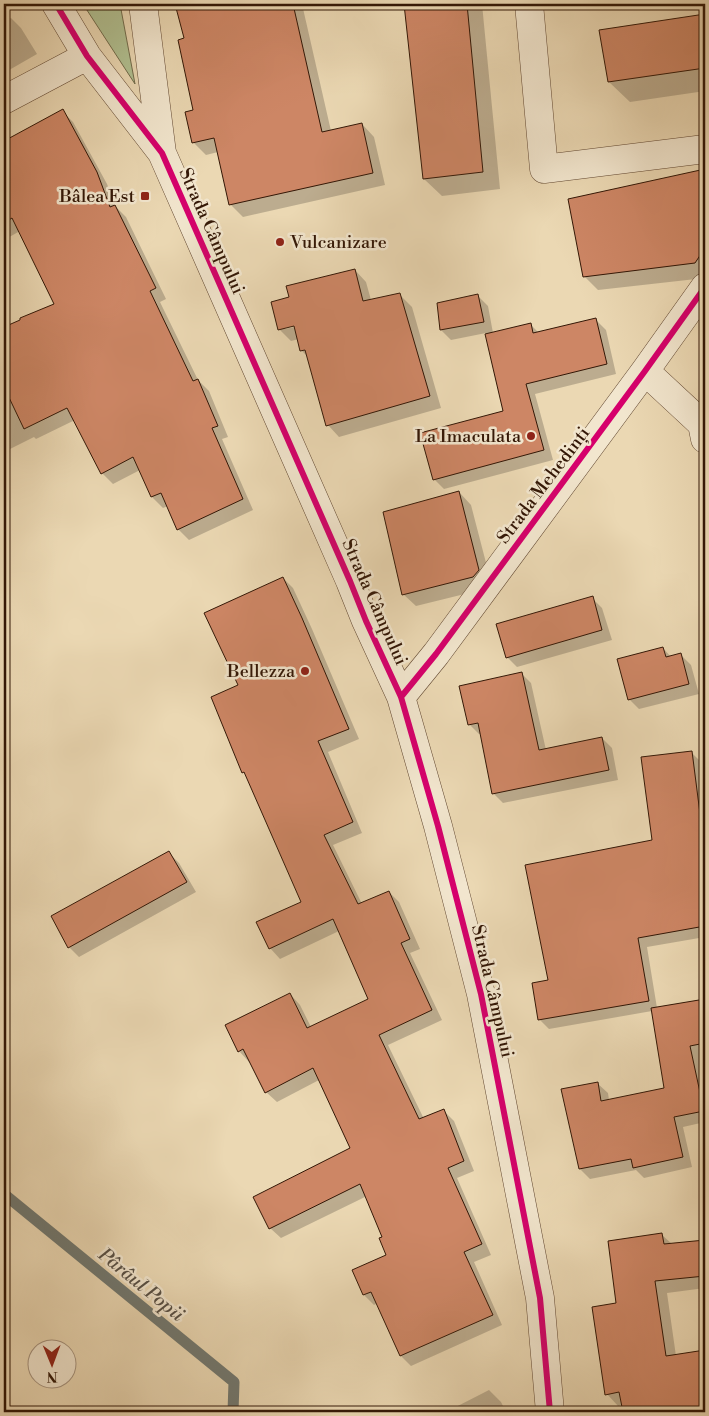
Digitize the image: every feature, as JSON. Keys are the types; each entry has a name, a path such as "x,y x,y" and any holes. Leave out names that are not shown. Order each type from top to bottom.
{"street":[{"name":"Strada Câmpului","path":"56,4 87,56 162,154 401,698 438,826 481,994 540,1298 550,1412"},
{"path":"143,4 162,154"},
{"path":"528,4 544,169 705,149"},
{"path":"4,100 87,56"},
{"name":"Strada Mehedinți","path":"401,698 442,646 705,287"},
{"path":"645,371 702,424 705,438"}],"green space":[{"path":"83,4 120,4 135,84"}],"building":[{"path":"175,4 293,4 322,132 362,123 373,173 229,205 214,138 192,143 185,112 193,110 178,40 184,38"},
{"path":"404,4 467,4 483,172 423,179"},
{"path":"705,14 705,68 608,82 599,30"},
{"path":"63,109 97,172 110,207 115,205 156,288 150,291 193,381 198,379 218,426 212,428 243,499 177,530 161,493 151,497 133,457 101,474 67,408 24,429 4,387 4,327 54,304 12,218 4,223 4,141"},
{"path":"705,169 705,248 695,263 583,277 568,199"},
{"path":"355,269 363,301 400,293 430,396 326,426 305,350 300,351 294,326 278,330 271,302 289,297 286,286"},
{"path":"478,294 484,322 440,330 437,303"},
{"path":"596,318 607,364 526,384 544,450 433,480 420,433 503,411 485,334 531,323 533,333"},
{"path":"459,491 479,570 473,577 402,595 383,512"},
{"path":"283,577 349,729 318,741 353,822 324,835 358,904 389,891 410,939 401,943 432,1010 379,1035 419,1119 444,1109 464,1161 448,1168 482,1244 464,1252 493,1315 400,1356 371,1292 363,1295 352,1270 386,1255 379,1238 382,1237 360,1184 269,1229 253,1197 350,1148 313,1068 265,1093 243,1049 238,1052 225,1025 290,993 307,1028 368,999 333,919 269,949 256,922 301,902 244,772 242,773 211,697 238,685 204,613"},
{"path":"593,596 602,630 506,658 496,624"},
{"path":"663,647 666,657 681,653 689,684 628,700 617,659"},
{"path":"522,672 539,750 602,737 609,770 492,794 478,723 468,725 459,686"},
{"path":"692,751 705,853 705,926 638,938 649,1001 538,1020 532,983 548,980 525,865 652,840 641,757"},
{"path":"169,851 187,882 68,948 51,916"},
{"path":"705,999 705,1043 690,1046 704,1111 674,1117 683,1157 633,1168 631,1159 579,1169 561,1089 598,1082 601,1101 664,1088 651,1008"},
{"path":"662,1233 664,1244 705,1240 705,1276 655,1281 666,1356 705,1350 705,1412 623,1412 619,1392 605,1395 592,1307 616,1303 608,1241"}],"waterway":[{"name":"Pârâul Popii","path":"4,1194 234,1382 233,1412"}],"cycle path":[{"path":"56,4 87,56 162,153 401,697 438,826 481,994 540,1298 550,1412"},
{"path":"401,697 436,654 705,287"}],"place":[{"name":"Bâlea Est","path":"145,196"},
{"name":"Vulcanizare","path":"280,242"},
{"name":"La Imaculata","path":"531,436"},
{"name":"Bellezza","path":"305,671"}]}
